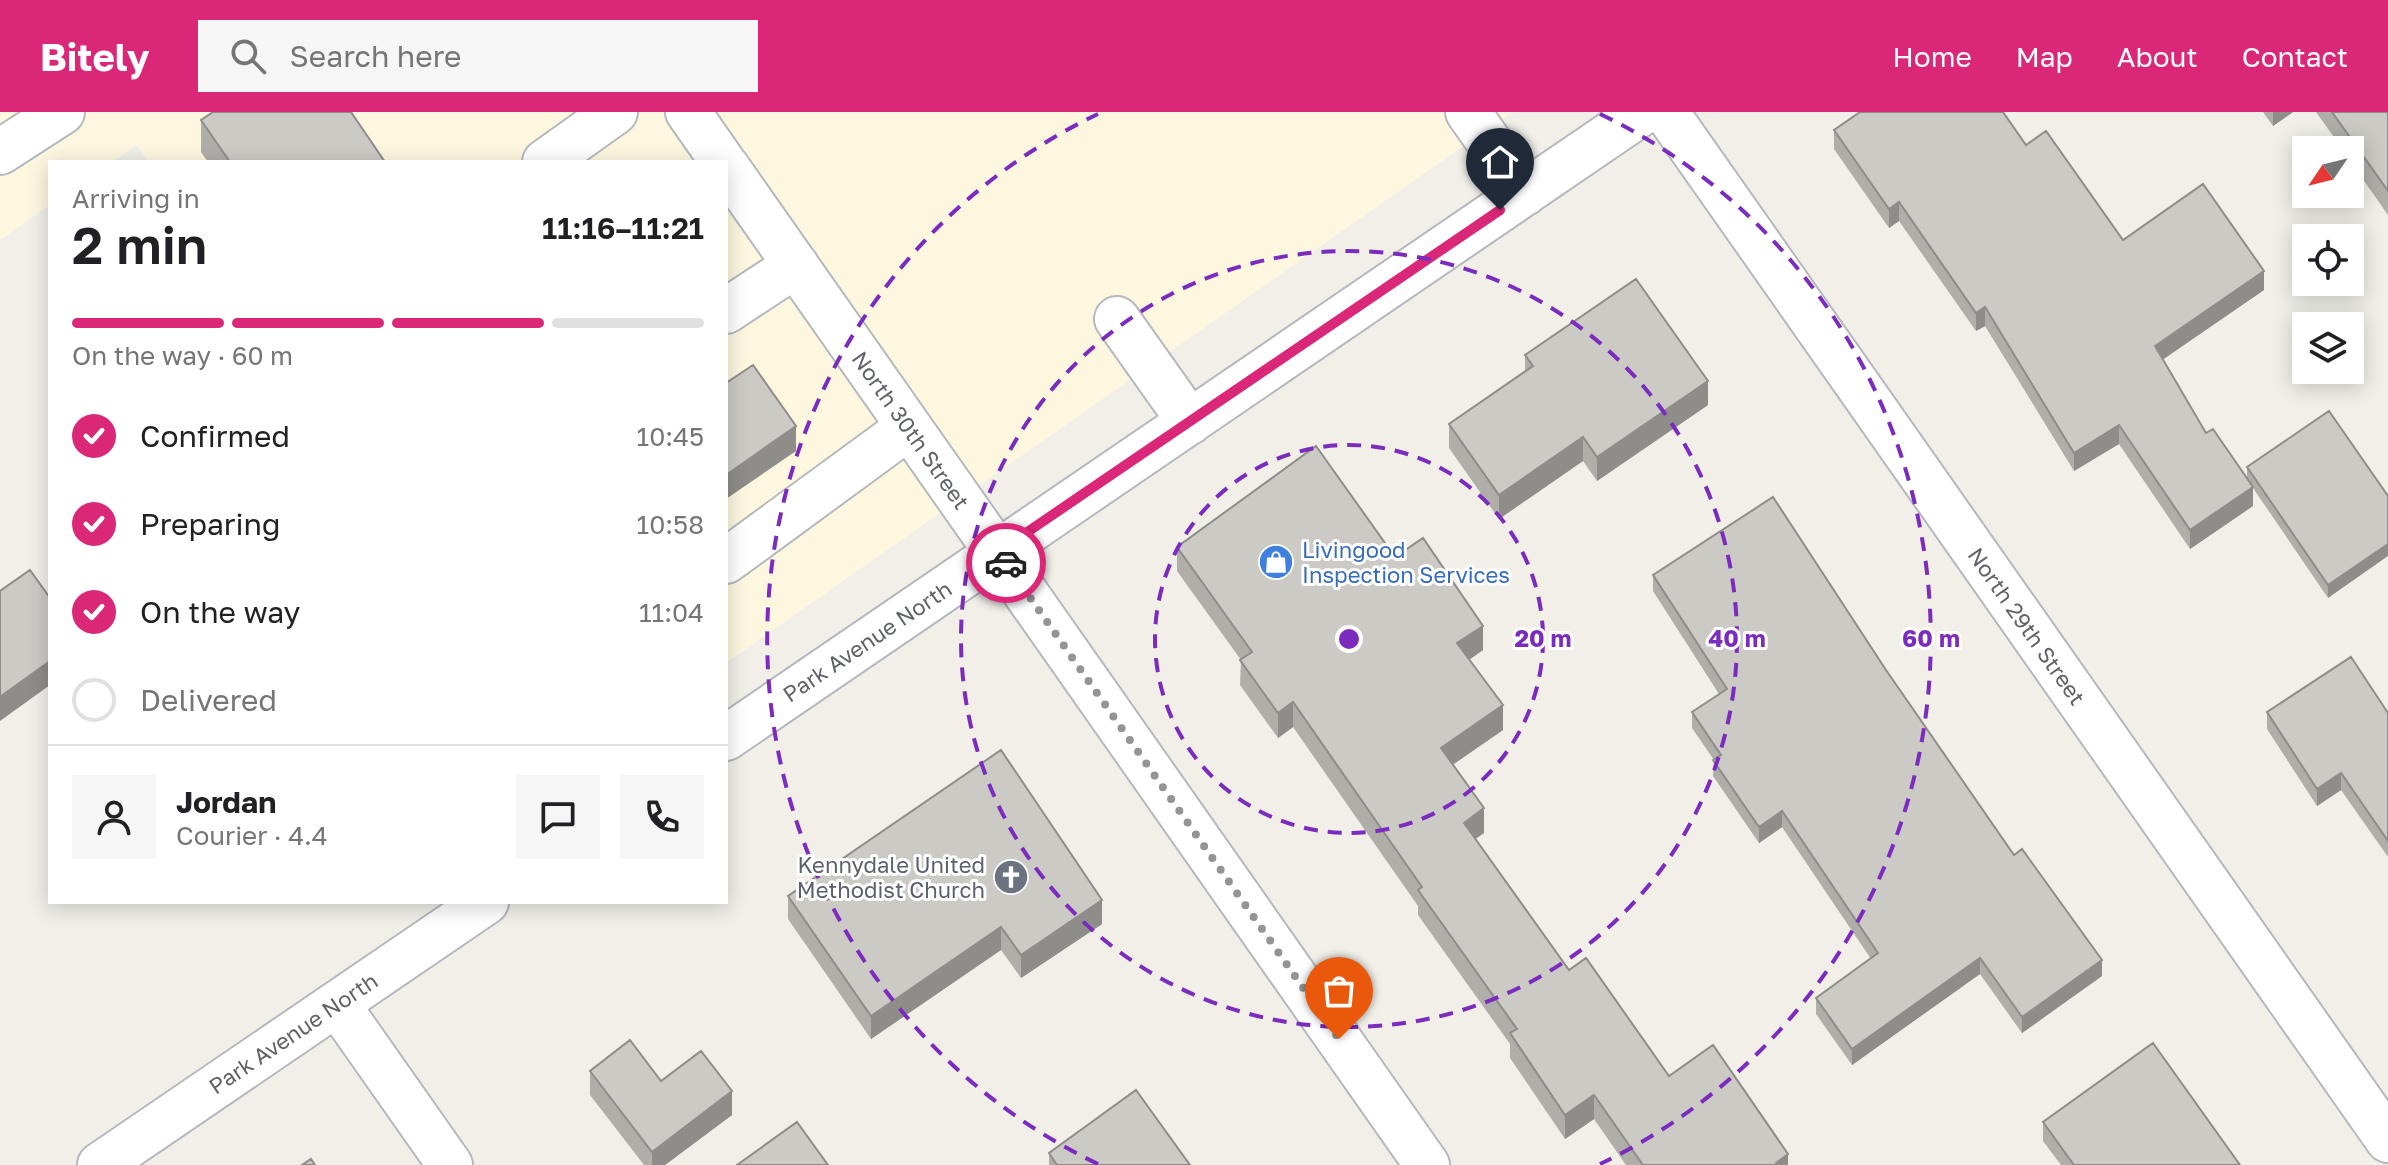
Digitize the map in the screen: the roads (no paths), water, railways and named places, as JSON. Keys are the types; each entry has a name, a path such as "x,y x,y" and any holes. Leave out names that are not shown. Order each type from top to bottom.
{"street":[{"path":"0,152 62,112"},
{"path":"548,160 615,112"},
{"name":"North 30th Street","path":"688,112 722,160"},
{"path":"1468,112 1525,193"},
{"name":"Park Avenue North","path":"728,737 1643,112"},
{"name":"North 29th Street","path":"1666,112 2388,1140"},
{"name":"North 30th Street","path":"728,168 1427,1165"},
{"path":"728,310 796,265"},
{"path":"1117,319 1190,422"},
{"path":"728,560 909,427"},
{"name":"Park Avenue North","path":"100,1165 483,904"},
{"path":"337,1004 450,1165"}],"place":[{"name":"Livingood Inspection Services","path":"1276,562"},
{"name":"Kennydale United Methodist Church","path":"1011,877"}]}
